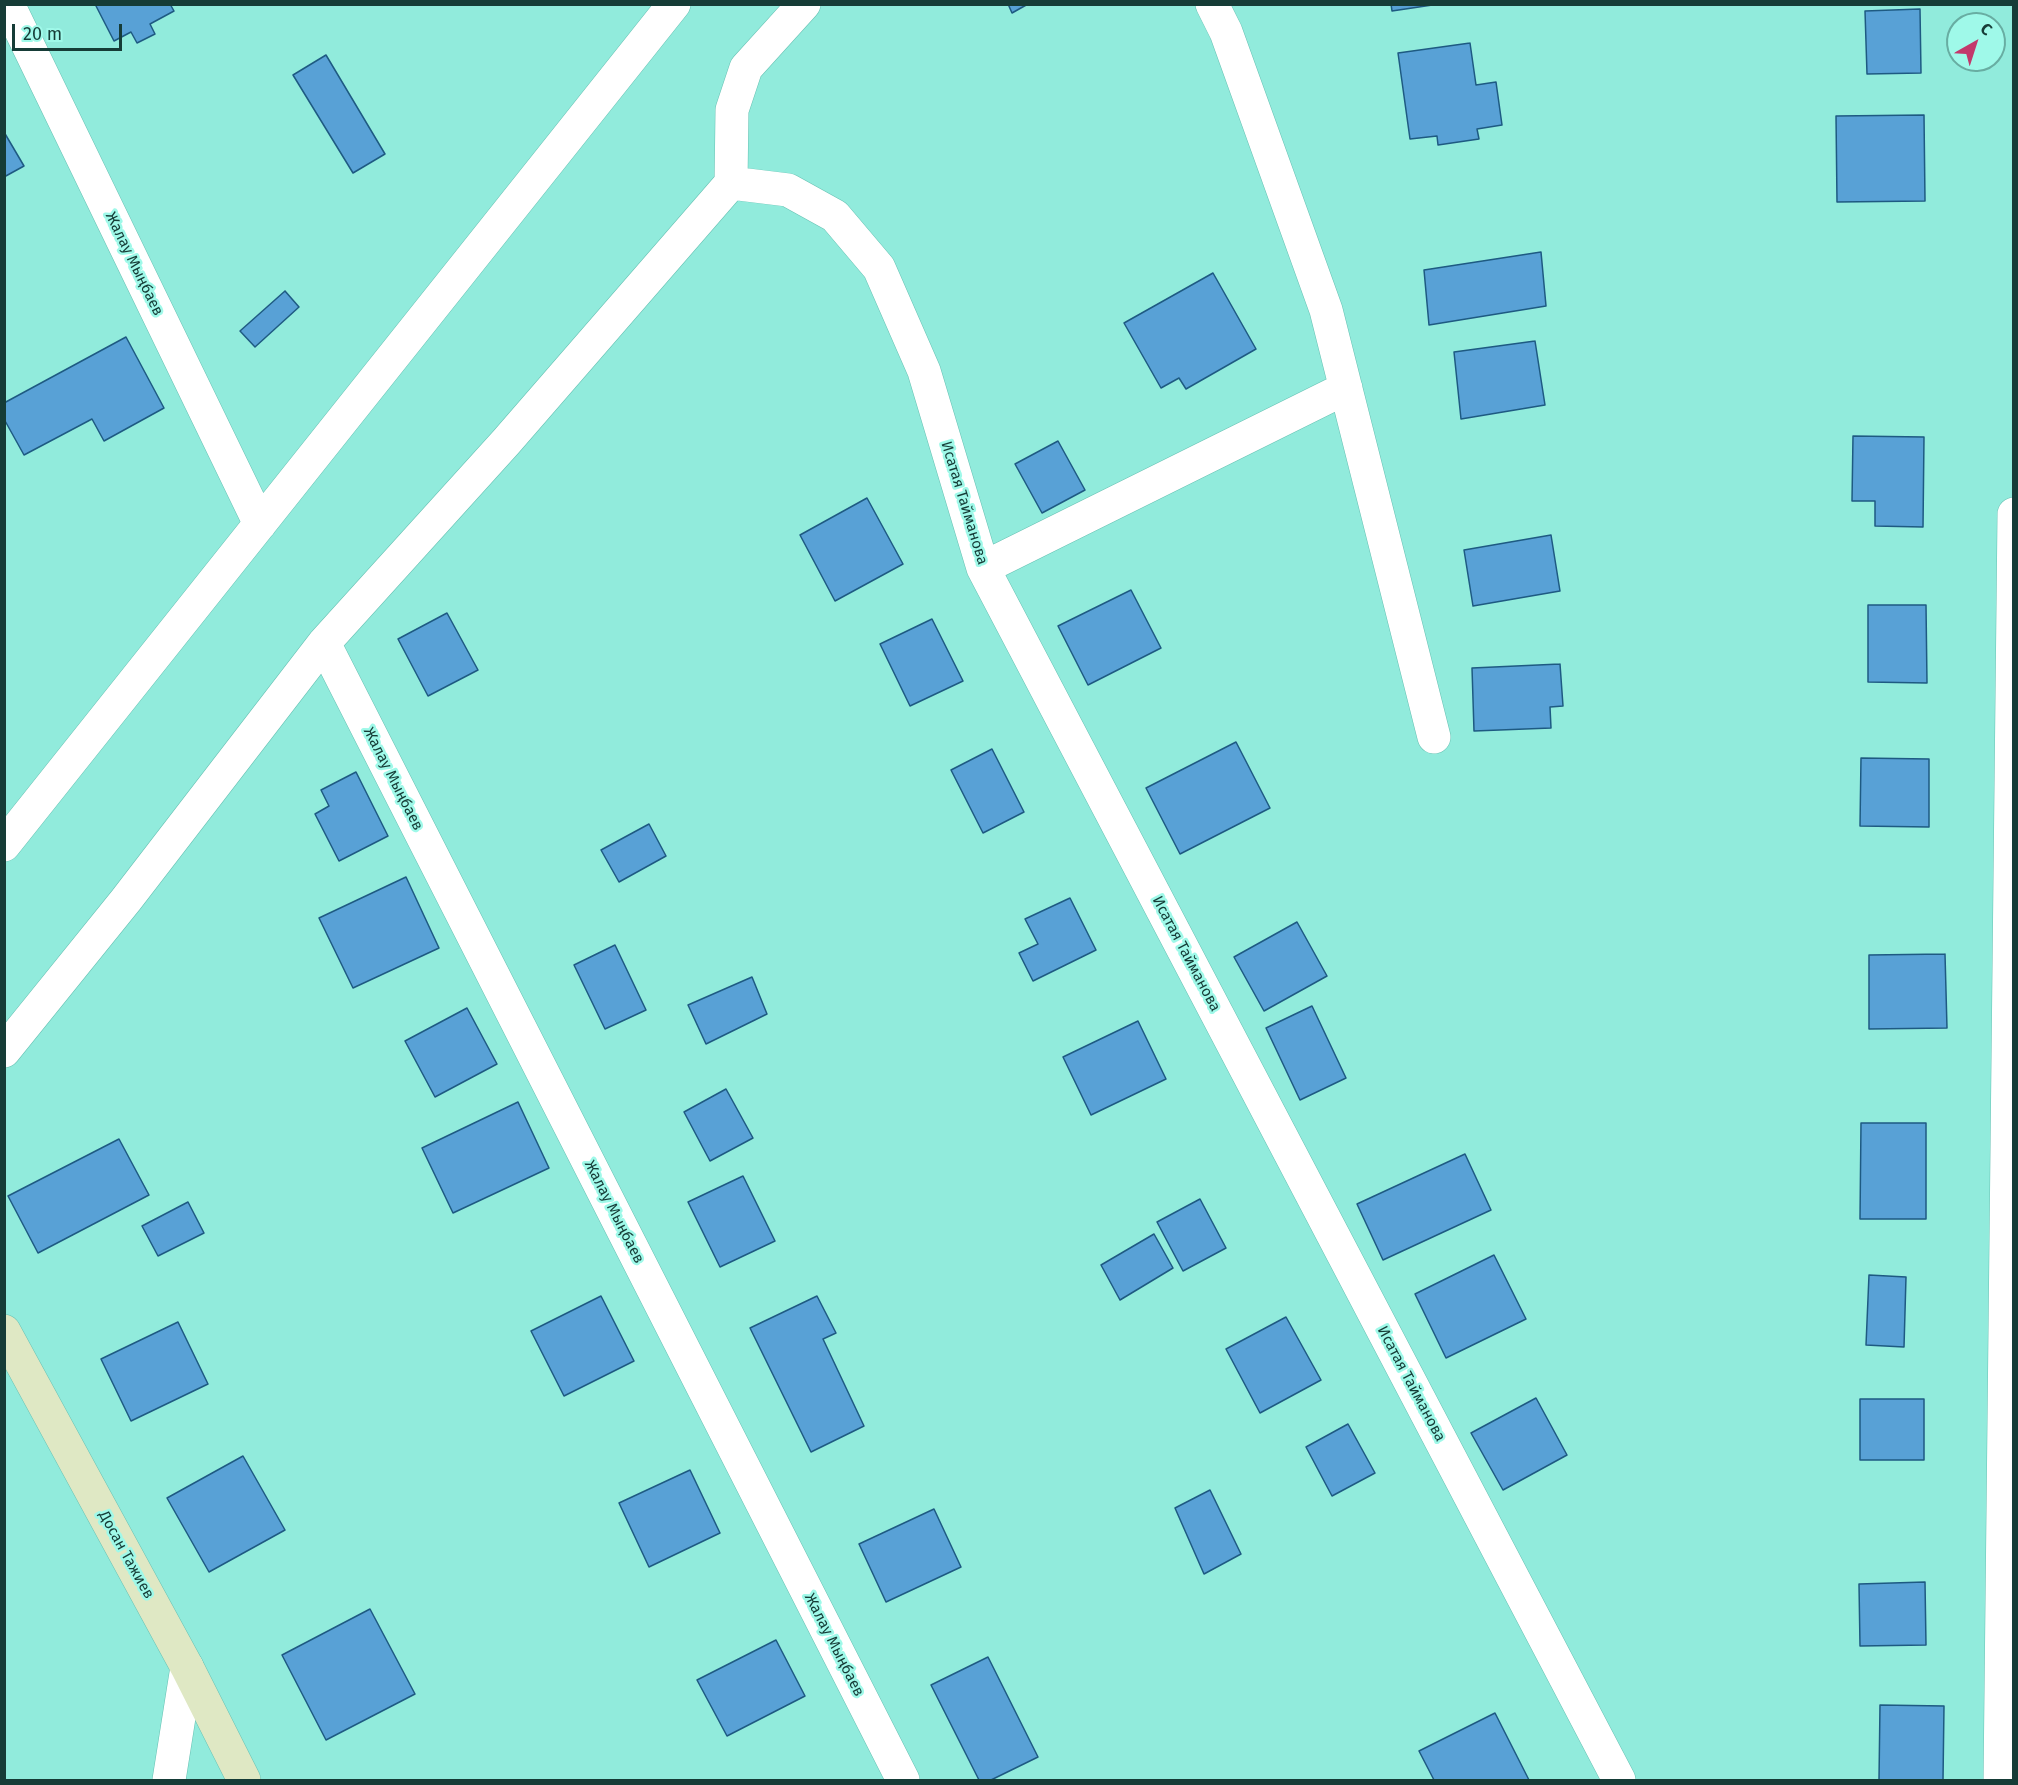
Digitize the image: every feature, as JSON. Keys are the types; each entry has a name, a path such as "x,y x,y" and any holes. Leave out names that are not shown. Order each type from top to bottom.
{"street":[{"name":"Жалау Мыңбаев","path":"8,4 260,524"},
{"path":"4,845 674,4"},
{"path":"4,1050 126,900 324,643 506,442 731,183 732,110 746,68 804,4"},
{"path":"1225,14 1326,310 1434,737"},
{"name":"Исатая Тайманова","path":"731,183 788,190 835,216 879,268 924,371 983,568 1619,1780"},
{"path":"983,568 1346,388"},
{"path":"2000,1780 2013,513"},
{"name":"Жалау Мыңбаев","path":"324,643 903,1780"},
{"name":"Досан Тажиев","path":"4,1331 188,1667 244,1780"},
{"path":"169,1780 188,1667"}],"building":[{"path":"95,4 170,4 174,11 150,24 155,34 137,43 131,32 114,41"},
{"path":"1008,4 1028,4 1012,13"},
{"path":"1391,4 1439,4 1392,11"},
{"path":"1920,9 1921,73 1867,74 1865,11"},
{"path":"1470,43 1476,85 1496,82 1502,125 1477,129 1479,139 1438,145 1437,136 1410,139 1398,53"},
{"path":"326,55 385,154 353,173 293,75"},
{"path":"1924,115 1925,201 1837,202 1836,116"},
{"path":"4,132 24,166 4,177"},
{"path":"1541,252 1546,306 1429,325 1424,270"},
{"path":"1213,273 1256,349 1186,389 1179,378 1161,388 1124,323"},
{"path":"285,291 299,307 255,347 240,331"},
{"path":"126,337 164,408 104,441 92,419 24,455 4,419 4,403"},
{"path":"1535,341 1545,405 1461,419 1454,352"},
{"path":"1853,436 1924,437 1923,527 1875,526 1875,501 1852,501"},
{"path":"1058,441 1085,490 1042,513 1015,464"},
{"path":"867,498 903,564 835,601 800,535"},
{"path":"1551,535 1560,591 1473,606 1464,550"},
{"path":"1131,590 1161,648 1088,685 1058,626"},
{"path":"1868,605 1926,605 1927,683 1868,682"},
{"path":"447,613 478,670 428,696 398,639"},
{"path":"932,619 963,681 910,706 880,644"},
{"path":"1560,664 1563,706 1550,707 1551,728 1474,731 1472,668"},
{"path":"1236,742 1270,808 1180,854 1146,788"},
{"path":"992,749 1024,812 983,833 951,770"},
{"path":"1861,758 1929,759 1929,827 1860,826"},
{"path":"356,772 388,836 339,861 315,814 329,806 321,790"},
{"path":"649,824 666,856 619,882 601,850"},
{"path":"406,877 439,948 353,988 319,918"},
{"path":"1070,898 1096,950 1033,981 1019,953 1038,944 1025,919"},
{"path":"1297,922 1327,976 1264,1011 1234,957"},
{"path":"615,945 646,1010 605,1029 574,965"},
{"path":"1945,954 1947,1028 1869,1029 1869,955"},
{"path":"752,977 767,1014 706,1044 688,1005"},
{"path":"1312,1006 1346,1078 1300,1100 1266,1028"},
{"path":"467,1008 497,1064 435,1097 405,1041"},
{"path":"1138,1021 1166,1079 1091,1115 1063,1057"},
{"path":"726,1089 753,1138 710,1161 684,1112"},
{"path":"518,1102 549,1168 453,1213 422,1148"},
{"path":"1861,1123 1926,1123 1926,1219 1860,1219"},
{"path":"119,1139 149,1195 38,1253 8,1196"},
{"path":"1465,1154 1491,1210 1383,1260 1357,1204"},
{"path":"743,1176 775,1241 720,1267 688,1202"},
{"path":"1200,1199 1226,1248 1183,1271 1157,1222"},
{"path":"188,1202 204,1233 158,1256 142,1226"},
{"path":"1154,1234 1173,1268 1120,1300 1101,1265"},
{"path":"1494,1255 1526,1319 1446,1358 1415,1294"},
{"path":"1869,1275 1906,1277 1904,1347 1866,1345"},
{"path":"601,1296 634,1361 564,1396 531,1331"},
{"path":"817,1296 836,1333 823,1339 864,1426 811,1452 750,1328"},
{"path":"1286,1317 1321,1380 1260,1413 1226,1349"},
{"path":"178,1322 208,1384 131,1421 101,1359"},
{"path":"1536,1398 1567,1455 1503,1490 1471,1433"},
{"path":"1860,1399 1924,1399 1924,1460 1860,1460"},
{"path":"1348,1424 1375,1473 1332,1496 1306,1447"},
{"path":"243,1456 285,1530 209,1572 167,1498"},
{"path":"690,1470 720,1533 649,1567 619,1503"},
{"path":"1210,1490 1241,1554 1204,1574 1175,1508"},
{"path":"934,1509 961,1567 886,1602 859,1544"},
{"path":"1925,1582 1926,1645 1860,1646 1859,1584"},
{"path":"370,1609 415,1694 326,1740 282,1655"},
{"path":"776,1640 805,1696 727,1736 697,1680"},
{"path":"988,1657 1038,1757 991,1780 979,1780 931,1685"},
{"path":"1880,1705 1944,1706 1943,1780 1879,1780"},
{"path":"1495,1713 1529,1780 1434,1780 1419,1751"}]}
